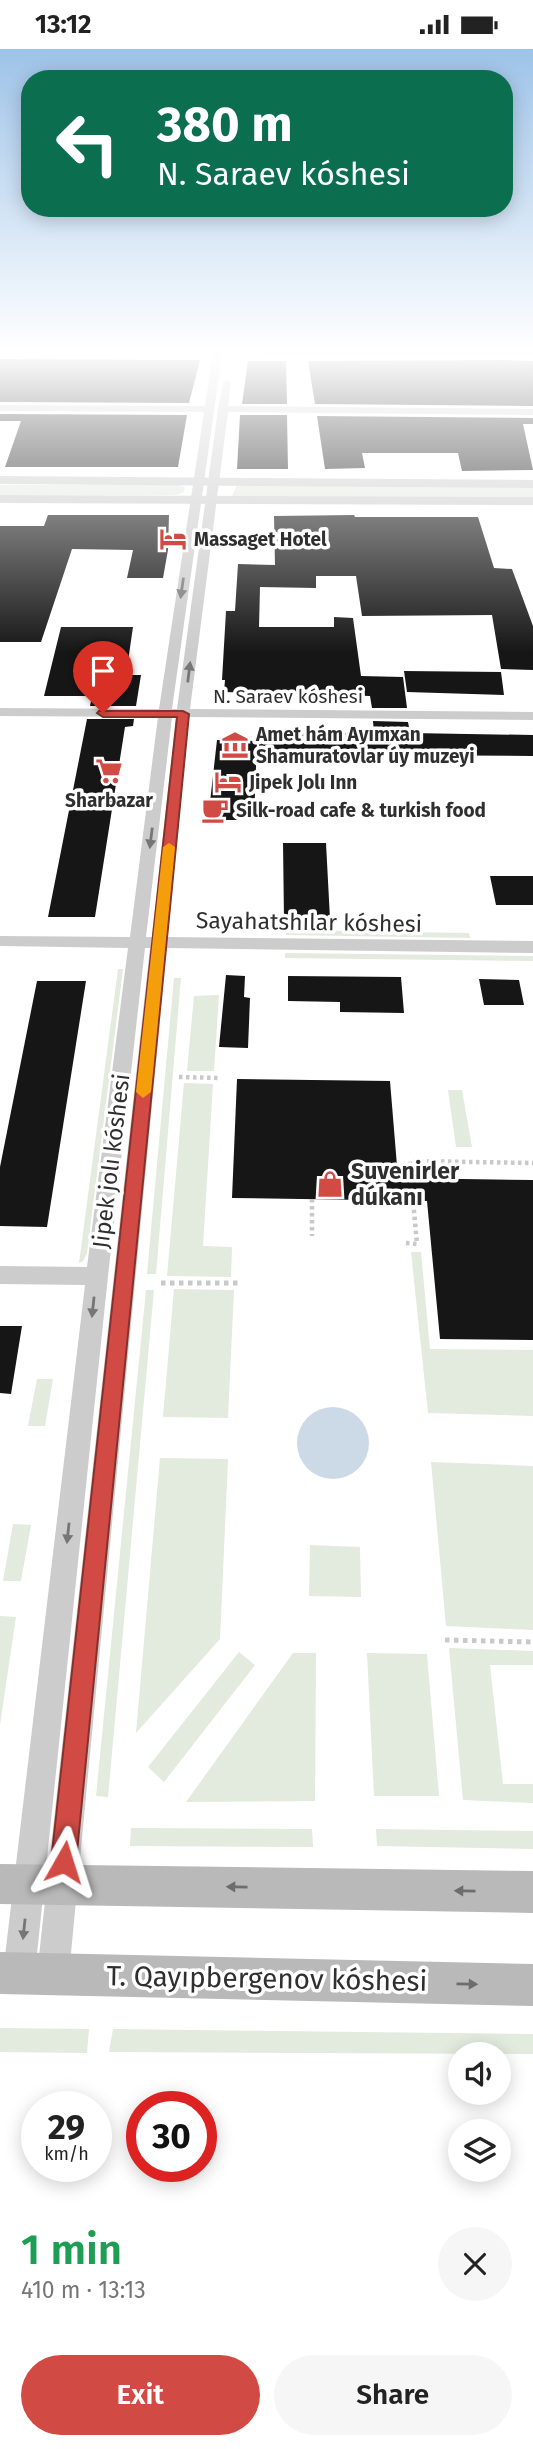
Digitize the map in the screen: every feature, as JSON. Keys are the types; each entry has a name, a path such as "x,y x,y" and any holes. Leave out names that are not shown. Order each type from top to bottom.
{"main road":[{"path":"30,1884 533,1892"},
{"name":"T. Qayıpbergenov kóshesi","path":"24,1973 533,1985"}],"street":[{"name":"Jipek jolı kóshesi","path":"24,1973 30,1884 97,1276 138,943 175,714 210,452"},
{"path":"0,480 533,501"},
{"path":"0,499 205,490 533,484"},
{"name":"N. Saraev kóshesi","path":"0,712 533,716"},
{"name":"Jipek jolı kóshesi","path":"30,1884 159,942 175,714"},
{"name":"Sayahatshılar kóshesi","path":"0,941 533,947"},
{"path":"0,1275 97,1276"}],"path":[{"path":"179,1077 219,1078"},
{"path":"411,1179 410,1161 533,1163"},
{"path":"406,1243 417,1244 412,1189"},
{"path":"312,1199 312,1236"},
{"path":"161,1283 239,1283"},
{"path":"445,1640 533,1642"}],"shaded area":[{"path":"0,485 185,487 184,492 177,495 0,495"},
{"path":"237,485 533,487 533,498 232,496"},
{"path":"286,930 469,933 470,938 286,935"},
{"path":"285,953 533,956 533,961 285,958"},
{"path":"118,969 123,969 87,1253 79,1263"},
{"path":"174,978 181,978 156,1274 147,1274"},
{"path":"219,995 214,1071 187,1071 194,996"},
{"path":"184,1083 213,1084 203,1246 232,1247 231,1277 167,1276"},
{"path":"448,1090 462,1090 472,1147 456,1147"},
{"path":"411,1252 421,1252 430,1349 533,1350 533,1416 428,1413"},
{"path":"174,1289 234,1290 228,1418 163,1417"},
{"path":"146,1290 154,1290 108,1797 96,1796"},
{"path":"37,1379 53,1379 45,1426 28,1426"},
{"path":"160,1458 228,1459 220,1639 136,1733"},
{"path":"431,1462 533,1466 533,1630 446,1626"},
{"path":"13,1524 31,1525 21,1581 3,1581"},
{"path":"310,1545 360,1547 361,1597 309,1596"},
{"path":"0,1616 16,1617 0,1725"},
{"path":"449,1648 533,1651 533,1665 490,1665 503,1784 533,1784 533,1803 463,1800"},
{"path":"239,1652 255,1665 164,1782 148,1767"},
{"path":"293,1653 316,1653 315,1801 186,1802"},
{"path":"367,1653 427,1654 439,1796 374,1796"},
{"path":"131,1828 312,1829 313,1847 130,1846"},
{"path":"376,1829 533,1831 533,1849 377,1846"},
{"path":"0,2028 89,2029 87,2053 0,2052"},
{"path":"113,2029 533,2034 533,2054 511,2054 511,2042 448,2042 448,2054 109,2052"}],"water":[{"path":"333,1407 353,1413 363,1423 369,1443 363,1463 353,1473 333,1479 313,1473 303,1463 297,1443 303,1423 313,1413"}],"building":[{"path":"10,452 181,452 178,467 5,467"},
{"path":"238,452 288,452 288,469 237,469"},
{"path":"322,452 529,452 533,470 462,471 458,453 362,453 365,468 325,469"},
{"path":"48,515 169,515 168,550 163,578 127,578 133,550 72,549 41,642 0,642 0,526 44,526"},
{"path":"274,516 478,517 494,568 512,569 533,626 533,670 501,669 492,615 362,616 356,576 316,576 316,588 260,587 259,627 334,627 334,617 353,618 361,676 403,677 407,708 372,708 370,696 224,692 225,680 222,680 226,611 235,611 238,564 275,565"},
{"path":"61,627 133,627 126,675 141,675 136,706 90,706 92,696 44,696"},
{"path":"404,671 501,672 504,695 407,692"},
{"path":"87,719 134,719 133,726 125,727 95,917 48,917"},
{"path":"373,721 408,722 410,733 533,735 533,756 371,755 371,758 259,758 259,733 374,733"},
{"path":"217,740 257,741 254,820 208,820"},
{"path":"283,843 326,843 330,919 284,919"},
{"path":"490,876 533,876 533,905 496,905"},
{"path":"226,975 245,976 244,997 250,998 248,1048 219,1047"},
{"path":"288,976 401,977 404,1013 340,1012 340,1002 288,1001"},
{"path":"479,979 519,980 524,1005 484,1005"},
{"path":"37,981 86,981 47,1227 0,1226 0,1167"},
{"path":"237,1079 390,1081 398,1178 533,1180 533,1340 440,1339 427,1201 232,1198"},
{"path":"0,1326 22,1326 11,1394 0,1393"}],"slow traffic":[{"path":"143,1092 169,847"}],"place":[{"name":"Massaget Hotel","path":"173,539"},
{"name":"Amet hám Ayımxan Shamuratovlar úy muzeyi","path":"235,745"},
{"name":"Sharbazar","path":"109,771"},
{"name":"Jipek Jolı Inn","path":"228,782"},
{"name":"Silk-road cafe & turkish food","path":"215,810"},
{"name":"Suvenirler dúkanı","path":"330,1184"}],"route":[{"path":"64,1862 183,714 103,713"}]}
